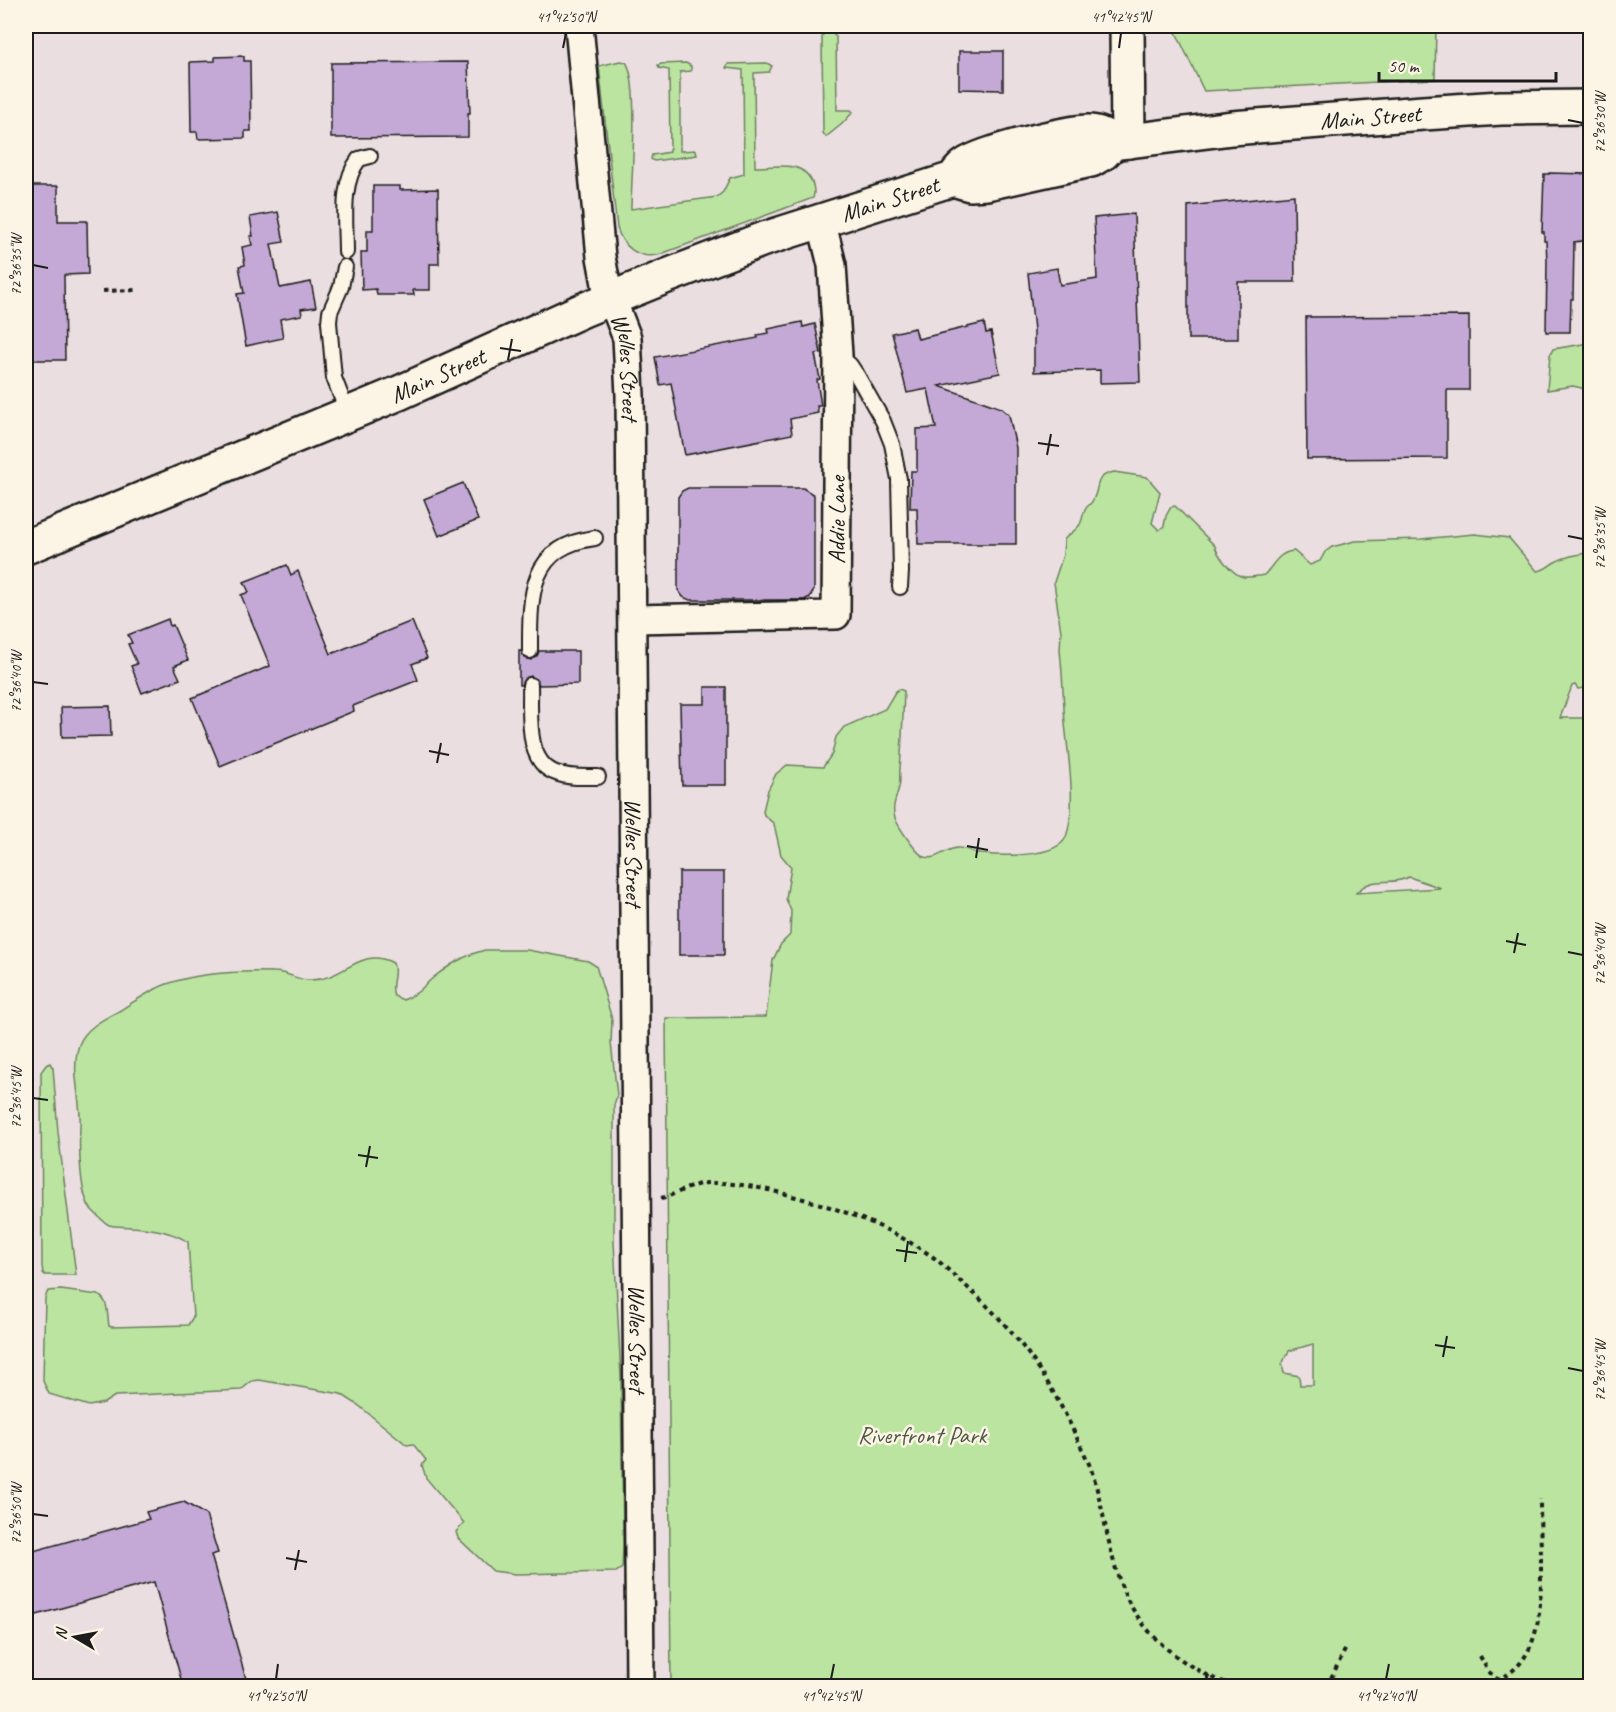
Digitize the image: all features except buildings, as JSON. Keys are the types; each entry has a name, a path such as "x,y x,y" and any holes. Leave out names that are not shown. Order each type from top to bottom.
{"main road":[{"path":"1120,142 1127,26"},
{"name":"Main Street","path":"26,547 399,393 611,298 740,248 953,179 973,161 1047,140 1088,132 1120,142 1242,127 1337,119 1501,108 1590,107"}],"street":[{"name":"Welles Street","path":"579,26 601,257 611,298 627,338 631,422 640,1686"},
{"name":"Addie Lane","path":"633,619 836,615 838,355 832,266 821,220"}],"lane":[{"path":"346,252 346,187 350,174 359,159 370,156"},
{"path":"345,267 330,312 329,322 334,378 348,414"},
{"path":"838,355 850,365 858,377 883,421 892,444 899,479 900,587"},
{"path":"530,651 532,593 546,562 554,554 574,542 595,538"},
{"path":"530,685 532,742 542,764 548,770 564,775 598,777"}],"path":[{"path":"103,291 137,290"},
{"path":"661,1199 703,1183 727,1183 773,1191 835,1207 882,1227 933,1258 989,1306 1021,1343 1058,1398 1091,1469 1119,1579 1128,1602 1145,1626 1178,1658 1208,1676 1234,1686"},
{"path":"1479,1686 1493,1684 1524,1658 1531,1647 1540,1618 1540,1499"},
{"path":"1327,1686 1347,1646"},
{"path":"1480,1656 1488,1671 1505,1686"},
{"path":"1208,1676 1208,1686"}],"green space":[{"path":"1173,26 1436,26 1435,79 1204,91"},
{"path":"828,32 833,33 836,37 837,110 853,112 826,137 823,133 822,37"},
{"path":"620,61 626,62 633,90 631,209 717,197 723,192 730,178 744,174 743,70 726,68 728,64 767,63 772,66 769,72 754,73 755,167 789,166 803,171 813,185 813,198 658,255 644,255 632,250 623,241 617,228 599,66"},
{"path":"686,63 691,66 691,71 680,72 680,151 696,150 697,155 654,161 651,159 652,155 670,152 669,70 659,68 658,65"},
{"path":"1590,343 1590,390 1573,386 1547,390 1550,355 1553,349"},
{"name":"Riverfront Park","path":"1114,472 1147,477 1160,492 1152,523 1159,530 1164,526 1171,507 1175,506 1215,546 1220,557 1230,568 1242,576 1264,575 1280,556 1294,551 1310,565 1320,561 1325,552 1332,547 1355,541 1421,539 1475,534 1509,538 1537,571 1564,558 1590,553 1590,687 1578,689 1575,685 1572,686 1560,718 1590,718 1590,1686 671,1686 666,1018 766,1017 773,960 781,944 790,935 791,911 786,899 791,867 781,855 774,824 764,815 763,811 768,790 776,774 787,765 823,767 832,754 836,737 844,727 885,709 899,689 904,691 900,782 894,814 908,840 917,851 929,858 955,848 981,854 1014,855 1040,852 1061,844 1066,837 1069,825 1071,781 1060,651 1061,632 1054,582 1063,555 1064,540 1080,525 1085,509 1094,498 1100,480","holes":["1409,877 1441,888 1356,893 1362,887 1375,882 1402,880","1313,1344 1313,1385 1300,1385 1299,1376 1284,1373 1282,1364 1289,1351"]},
{"path":"485,950 527,950 588,961 596,966 612,1019 611,1043 617,1095 614,1105 614,1242 621,1377 623,1545 622,1568 616,1572 515,1574 493,1571 458,1538 456,1532 464,1523 426,1478 422,1465 426,1460 413,1444 407,1445 341,1394 259,1380 252,1381 241,1390 115,1396 104,1403 89,1406 49,1394 43,1381 45,1298 48,1291 61,1290 102,1297 106,1304 111,1327 188,1325 193,1317 188,1242 161,1231 109,1225 92,1210 84,1194 76,1065 79,1045 90,1029 148,993 180,980 220,973 247,972 279,972 305,980 322,979 371,958 393,963 394,996 403,1000 416,993 452,964"},
{"path":"50,1063 53,1068 58,1132 76,1275 45,1275 42,1266 41,1072"}]}
